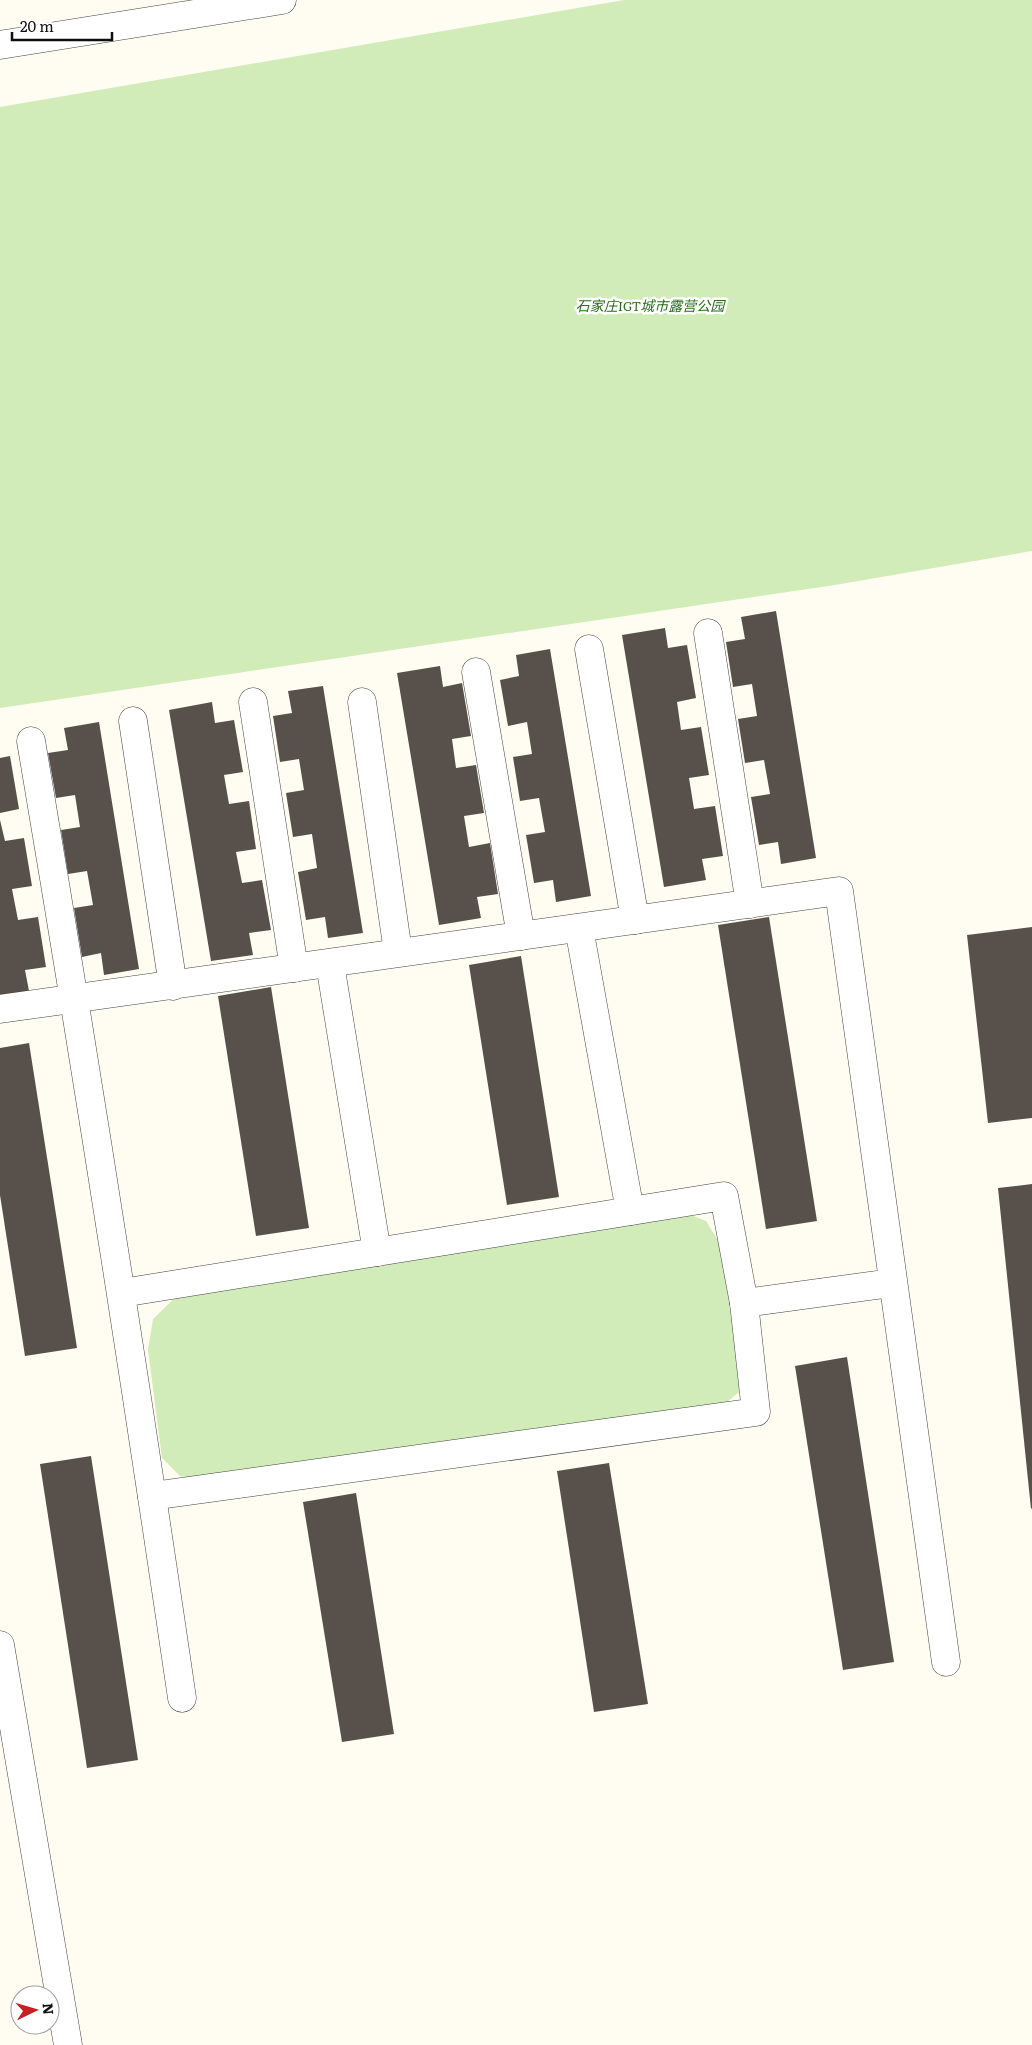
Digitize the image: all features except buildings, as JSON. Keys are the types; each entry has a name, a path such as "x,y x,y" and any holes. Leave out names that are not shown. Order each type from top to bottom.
{"street":[{"path":"0,45 282,0"},
{"path":"708,633 750,904"},
{"path":"588,649 636,920"},
{"path":"476,672 521,936"},
{"path":"253,702 294,968"},
{"path":"362,702 398,952"},
{"path":"133,721 173,986"},
{"path":"31,741 75,998 122,1293 182,1698"},
{"path":"0,1009 839,892 946,1662"},
{"path":"578,928 630,1212"},
{"path":"330,964 377,1252"},
{"path":"122,1293 724,1196 744,1303 756,1412 152,1496"},
{"path":"744,1303 892,1283"},
{"path":"0,1644 68,2045"}],"green space":[{"name":"石家庄IGT城市露营公园","path":"624,0 1032,0 1032,551 835,585 0,708 0,107"},
{"path":"688,1214 706,1221 719,1242 738,1358 739,1392 720,1408 203,1480 180,1476 162,1458 148,1350 153,1319 181,1292"}]}
